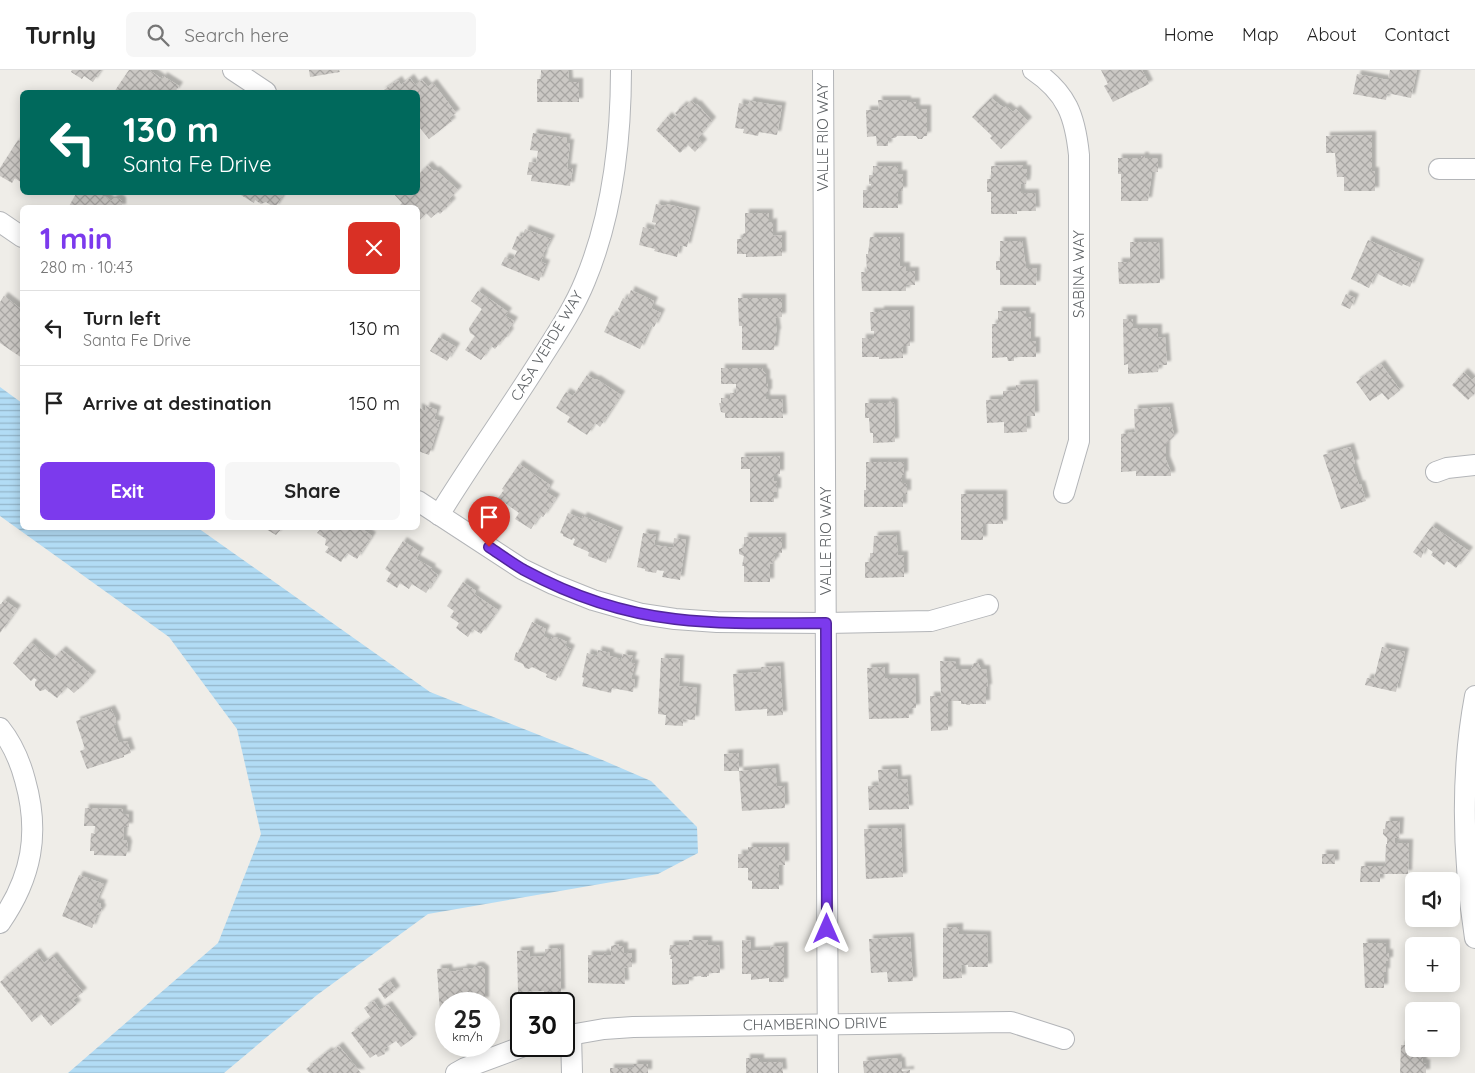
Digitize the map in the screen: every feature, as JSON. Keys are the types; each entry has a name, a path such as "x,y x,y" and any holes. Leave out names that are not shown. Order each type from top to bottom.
{"street":[{"path":"233,70 263,90"},
{"name":"CASA VERDE WAY","path":"439,515 567,318 584,282 598,244 611,192 619,136 621,70"},
{"name":"VALLE RIO WAY","path":"822,70 828,1073"},
{"name":"SABINA WAY","path":"1033,70 1045,78 1060,94 1071,113 1079,155 1079,441 1064,493"},
{"path":"1439,169 1475,169"},
{"path":"0,222 20,236"},
{"path":"1436,472 1447,468 1475,465"},
{"path":"420,502 522,569 553,584 593,600 642,614 675,620 826,623 931,621 988,605"},
{"path":"1475,696 1467,753 1465,803 1467,871 1475,938"},
{"path":"0,728 7,737 21,765 30,797 33,825 30,854 23,882 0,923"},
{"name":"CHAMBERINO DRIVE","path":"575,1034 633,1027 1011,1022 1064,1039"},
{"path":"456,1073 464,1068 510,1051"},
{"path":"570,1057 572,1073"}],"water":[{"path":"0,387 20,402 20,530 201,530 430,692 651,781 697,827 698,853 658,874 428,914 317,995 224,1073 68,1073 218,943 261,834 237,729 169,637 0,516"}],"building":[{"path":"72,70 101,70 93,82 84,76 82,79 71,72"},
{"path":"129,70 149,70 162,79 163,76 179,86 176,90 115,90"},
{"path":"309,70 339,70 340,72 310,77"},
{"path":"541,70 568,70 569,82 579,82 579,102 537,102 537,79 541,79"},
{"path":"1101,70 1142,70 1149,84 1113,102 1104,86 1108,84"},
{"path":"1390,70 1417,70 1411,98 1387,93 1386,100 1353,94 1357,74 1388,80"},
{"path":"410,78 415,85 422,80 428,87 433,83 456,113 449,118 452,121 429,139 420,128 420,90 384,90 398,80 401,85"},
{"path":"991,98 1013,112 1016,109 1028,121 1001,149 990,138 992,136 972,117"},
{"path":"878,100 907,100 907,102 916,102 916,109 927,109 927,136 918,139 916,136 897,136 891,138 888,136 888,146 877,146 876,136 867,137 866,110 879,110"},
{"path":"691,101 697,104 712,121 698,138 703,143 695,152 688,145 680,153 656,130 668,116 672,120 677,115 675,113 683,105 685,107"},
{"path":"750,101 782,106 777,135 759,132 758,136 743,133 744,129 735,128 739,103 748,105"},
{"path":"533,133 567,138 566,143 570,143 567,168 573,168 570,186 531,181 532,175 527,175 529,162 536,163 538,151 530,150"},
{"path":"1372,135 1372,171 1375,171 1375,191 1344,191 1344,177 1337,177 1335,153 1326,153 1326,136"},
{"path":"18,140 20,141 20,182 15,178 12,183 0,176 0,168"},
{"path":"1141,156 1145,156 1145,158 1158,158 1158,172 1152,172 1148,201 1121,201 1121,174 1118,174 1118,158 1141,158"},
{"path":"428,165 458,190 449,199 452,202 440,214 438,212 431,218 426,213 420,220 420,205 400,205 402,203 395,195 420,195 420,173"},
{"path":"1023,165 1023,169 1027,169 1027,178 1026,184 1021,184 1021,193 1035,193 1036,211 1017,211 1017,214 991,214 991,192 987,192 987,179 991,179 991,166"},
{"path":"873,166 898,166 898,174 903,174 903,191 898,191 898,208 863,208 863,190 871,190 869,175 873,175"},
{"path":"75,195 101,195 111,201 118,198 122,201 122,205 70,205"},
{"path":"241,195 283,195 277,205 270,205 266,202 261,204 255,200 254,203"},
{"path":"656,204 666,206 666,204 696,211 687,247 680,245 677,257 639,245 643,227 654,230 656,223 652,222"},
{"path":"745,213 769,213 769,223 773,222 773,236 782,235 782,256 746,257 746,254 737,254 737,239 743,239 743,234 745,233"},
{"path":"525,229 551,239 543,254 541,262 546,264 539,281 501,265 505,257 513,260 517,251 512,249 517,236 522,237"},
{"path":"870,237 900,237 900,266 906,266 906,271 915,271 915,285 906,285 906,291 862,291 861,272 867,272 866,254 868,254"},
{"path":"1368,240 1420,263 1410,287 1403,284 1402,286 1376,273 1369,288 1351,279"},
{"path":"1000,241 1022,241 1026,268 1037,268 1036,285 1000,285 1000,270 996,270 996,261 1000,261"},
{"path":"1130,242 1159,242 1160,283 1119,284 1118,262 1130,262"},
{"path":"631,290 654,301 651,308 661,313 654,327 651,325 640,349 604,332 612,315 617,317 623,298 627,300"},
{"path":"478,291 508,312 505,316 514,321 508,330 510,332 503,341 495,349 491,346 481,360 465,350 475,336 470,333 469,328 482,309 471,301"},
{"path":"1346,294 1355,298 1350,309 1341,305"},
{"path":"4,296 20,308 20,357 0,343 0,302"},
{"path":"738,298 782,298 782,317 775,318 777,333 774,350 742,350 742,326 739,326"},
{"path":"880,310 910,310 910,346 903,346 903,358 879,359 879,357 862,357 862,338 874,338 874,331 871,331 870,312 880,312"},
{"path":"998,311 1026,311 1026,317 1031,317 1031,341 1036,341 1036,357 1014,357 1014,361 1008,361 1007,357 992,358 992,324 998,324"},
{"path":"1123,319 1133,319 1133,328 1158,328 1158,338 1165,337 1167,365 1159,365 1158,372 1128,374 1128,364 1124,365"},
{"path":"439,337 456,347 447,361 430,351"},
{"path":"1381,364 1400,390 1388,400 1382,393 1370,401 1356,382"},
{"path":"721,368 763,368 766,374 766,383 768,383 766,399 782,399 783,418 725,418 725,413 721,412 719,403 721,403 721,398 730,398 730,393 736,393 736,384 721,384"},
{"path":"1464,372 1472,380 1475,377 1475,393 1468,400 1452,385"},
{"path":"587,375 621,395 600,427 595,423 587,435 567,422 570,417 556,408 566,392 573,396"},
{"path":"1034,384 1035,416 1026,416 1027,432 1004,433 1004,422 987,423 986,400 1003,399 1003,391 1016,390 1016,385"},
{"path":"888,401 894,403 895,442 873,443 873,433 870,433 869,418 865,418 865,403 888,403"},
{"path":"426,406 437,410 434,419 440,421 429,455 420,452 420,408 425,411"},
{"path":"1169,407 1174,436 1166,444 1166,460 1171,476 1136,476 1136,471 1121,472 1121,434 1135,432 1134,409"},
{"path":"1350,447 1355,463 1352,464 1366,501 1341,509 1323,455"},
{"path":"780,456 780,474 774,474 774,481 777,481 777,492 774,492 774,502 750,502 750,469 741,469 741,457"},
{"path":"866,462 904,462 902,483 907,483 907,494 903,494 903,507 864,507"},
{"path":"519,464 550,485 546,492 556,498 543,517 540,515 531,529 515,519 519,513 498,498"},
{"path":"961,494 1003,494 1003,524 983,524 983,540 961,540"},
{"path":"568,513 582,519 583,516 619,531 606,563 588,556 589,552 573,545 575,539 573,538 572,540 560,533"},
{"path":"1432,526 1469,551 1456,568 1447,561 1444,565 1431,555 1433,552 1426,547 1421,558 1413,552"},
{"path":"267,530 280,530 276,535"},
{"path":"319,530 364,530 372,536 357,559 347,553 341,562 325,552 329,547 325,545 326,539 317,533"},
{"path":"643,533 656,535 654,545 673,548 674,538 686,540 680,580 662,577 664,571 657,570 656,573 637,567"},
{"path":"896,535 898,555 904,555 904,577 865,578 865,562 870,562 870,553 873,553 874,536"},
{"path":"744,537 782,537 782,553 773,553 775,561 770,564 770,582 744,582 744,566 742,566 744,556 739,554 739,549 744,547"},
{"path":"403,541 420,552 416,559 432,568 431,570 438,575 426,593 412,584 409,589 400,583 397,588 386,581 391,573 385,569"},
{"path":"463,582 476,591 474,594 498,610 481,634 473,629 468,637 456,628 459,623 450,617 454,611 447,606"},
{"path":"4,600 17,609 0,633 0,604"},
{"path":"532,622 546,629 543,636 551,640 552,637 567,642 565,646 571,649 556,681 546,677 547,674 532,667 529,669 525,668 523,664 514,660 516,652 518,653"},
{"path":"31,642 52,660 62,650 92,675 74,693 67,687 57,698 45,689 40,691 35,686 37,680 34,678 31,681 13,663"},
{"path":"1382,647 1405,652 1396,692 1365,685 1367,678 1374,679"},
{"path":"598,650 610,653 610,656 620,659 619,661 621,661 623,654 633,656 631,663 635,664 631,679 635,680 633,692 612,688 611,693 582,686 587,653 597,656"},
{"path":"661,658 680,659 679,686 697,688 695,720 683,719 683,726 665,725 666,715 658,714"},
{"path":"940,661 956,662 956,669 971,669 974,663 978,663 981,669 986,669 988,688 986,688 986,704 967,705 961,704 961,701 948,701 948,730 931,731 930,696 941,696"},
{"path":"780,666 783,715 767,716 767,709 735,711 733,674 762,672 761,667"},
{"path":"885,667 885,678 915,678 916,708 909,709 909,718 869,719 867,668"},
{"path":"111,709 116,719 116,724 113,725 119,743 127,741 131,753 87,769 80,751 85,749 76,721"},
{"path":"739,753 739,771 724,771 724,754"},
{"path":"775,768 777,786 784,786 785,808 742,811 739,771"},
{"path":"897,769 898,780 907,779 909,809 869,810 868,786 879,785 878,770"},
{"path":"85,808 123,809 123,814 129,815 129,827 124,827 123,840 126,840 128,845 126,856 94,855 94,851 90,851 91,833 95,834 95,826 84,826"},
{"path":"1386,821 1400,821 1399,838 1395,838 1395,843 1409,843 1408,872 1405,872 1405,874 1380,874 1380,882 1360,882 1361,866 1385,866 1387,838 1383,834 1383,829 1385,829"},
{"path":"901,828 903,877 866,879 864,829"},
{"path":"748,847 785,847 785,865 779,865 779,889 752,889 752,881 748,880 748,868 738,868 738,854 748,854"},
{"path":"1322,854 1335,854 1335,864 1322,864"},
{"path":"79,875 104,884 96,902 101,904 102,909 97,915 92,928 62,916"},
{"path":"959,927 959,934 987,935 988,967 961,965 962,978 943,979 943,928"},
{"path":"910,937 913,981 888,982 887,972 871,973 869,939"},
{"path":"689,940 708,940 708,945 719,945 720,973 709,973 707,977 689,977 689,984 672,985 670,945 689,945"},
{"path":"742,940 751,941 751,951 770,950 770,947 784,946 784,982 769,982 769,978 751,980 751,974 742,974"},
{"path":"1363,943 1386,943 1386,953 1389,953 1389,961 1386,961 1384,988 1365,988"},
{"path":"619,944 619,946 624,946 624,953 632,953 632,967 624,968 625,984 588,983 588,955 603,955 603,953 606,953 606,955 611,955 611,946"},
{"path":"560,948 561,992 518,992 517,951 530,950 530,957 545,956 545,949"},
{"path":"36,952 44,963 53,956 83,992 73,1000 77,1004 51,1026 41,1014 32,1022 0,982"},
{"path":"475,966 480,966 485,970 485,992 439,992 437,969 448,968 449,972 463,970 463,968 472,969"},
{"path":"390,981 396,990 385,999 378,989"},
{"path":"374,1001 380,1010 388,1005 413,1038 401,1047 396,1041 384,1049 385,1054 378,1057 376,1054 370,1058 351,1033 371,1018 364,1008"},
{"path":"1401,1045 1405,1045 1405,1057 1423,1057 1423,1063 1426,1063 1426,1073 1400,1073"},
{"path":"339,1046 361,1073 310,1073 306,1069 328,1051 330,1053"},
{"path":"746,1058 760,1058 760,1062 782,1062 783,1073 746,1073"},
{"path":"898,1058 898,1061 901,1061 902,1071 910,1070 910,1073 864,1073 863,1061"},
{"path":"633,1064 648,1064 648,1073 610,1073 610,1068 633,1068"}],"route":[{"path":"489,547 522,569 553,584 593,600 642,614 675,620 826,623 827,929"}]}
